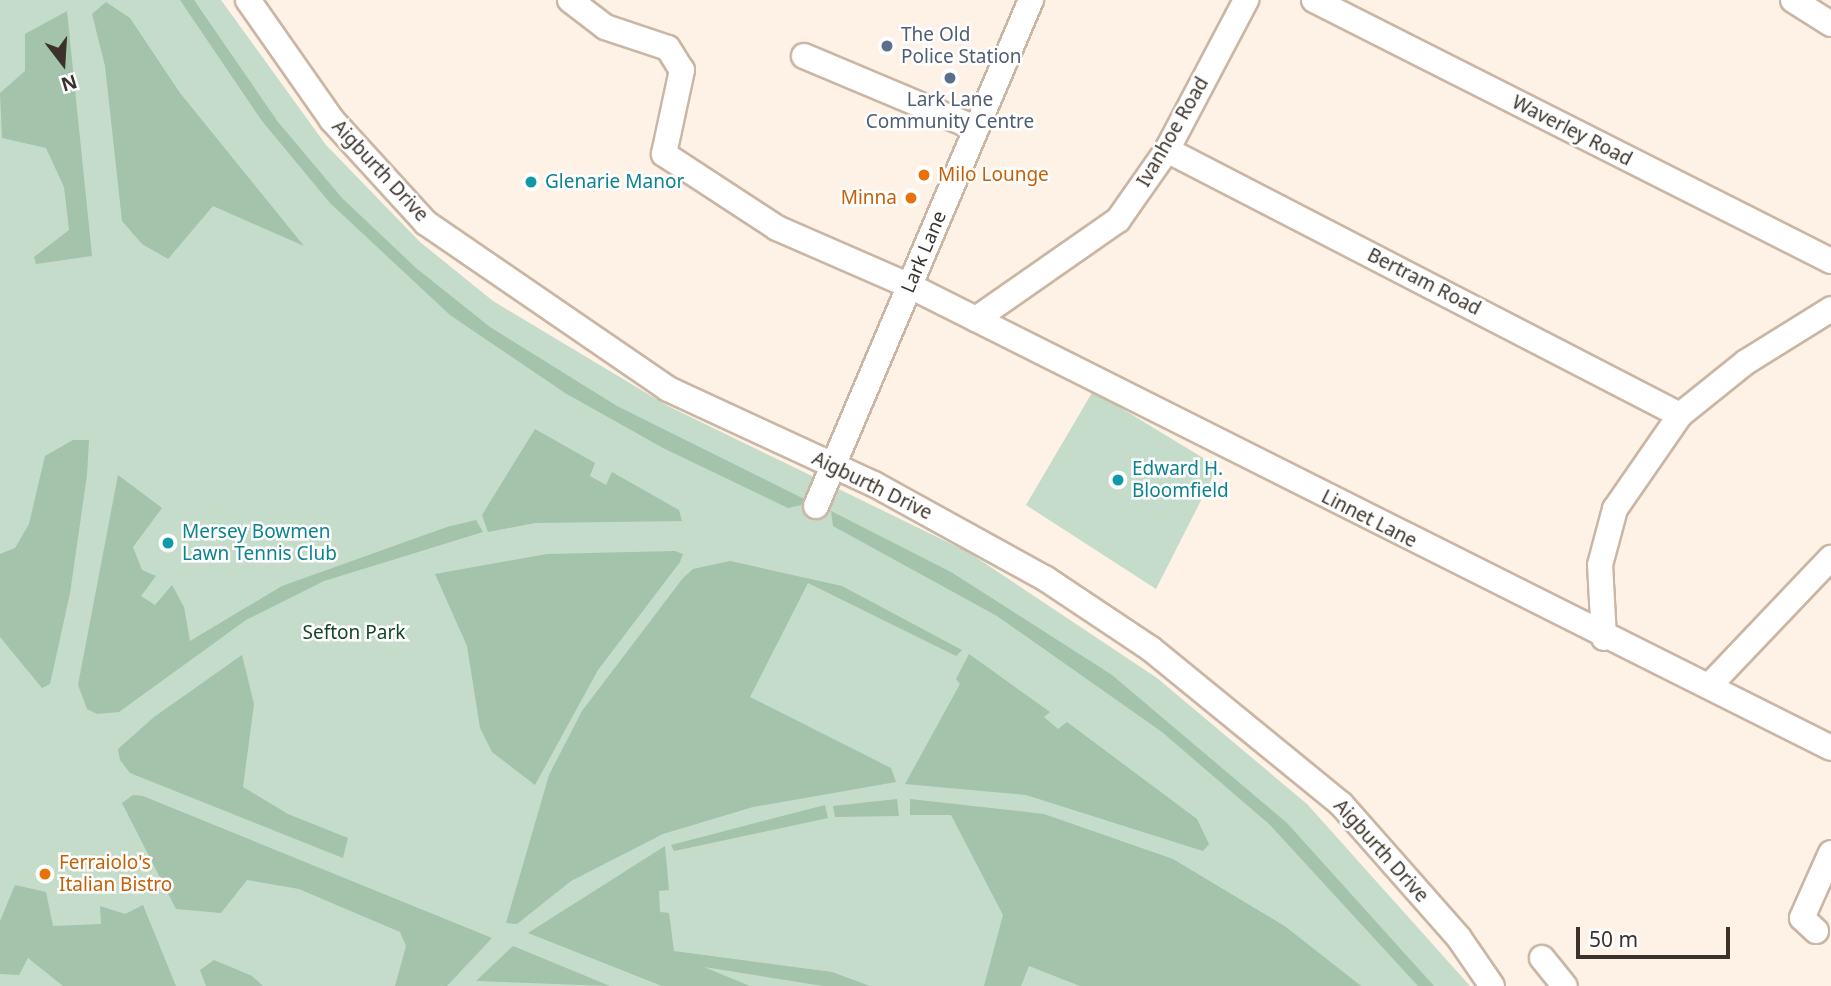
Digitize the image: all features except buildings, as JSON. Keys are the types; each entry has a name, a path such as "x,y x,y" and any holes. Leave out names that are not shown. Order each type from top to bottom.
{"street":[{"name":"Aigburth Drive","path":"247,0 332,120 426,223 668,389 832,466 1046,579 1152,649 1342,804 1459,938 1492,986"},
{"name":"Linnet Lane","path":"570,0 605,27 668,48 682,71 664,154 777,228 910,286 1604,638 1709,686 1831,748"},
{"name":"Lark Lane","path":"817,506 1031,0"},
{"name":"Ivanhoe Road","path":"976,319 1118,220 1167,150 1246,0"},
{"name":"Waverley Road","path":"1314,0 1831,261"},
{"path":"1793,0 1831,24"},
{"path":"804,56 975,128"},
{"name":"Bertram Road","path":"1167,150 1680,415"},
{"path":"1604,638 1600,565 1615,509 1680,415 1746,362 1831,309"},
{"path":"1709,686 1831,558"},
{"path":"1816,930 1801,918 1831,853"},
{"path":"1542,958 1565,986"}],"green space":[{"name":"Sefton Park","path":"0,0 221,0 326,145 420,242 493,301 668,406 968,552 1157,678 1307,804 1470,986 0,986"},
{"path":"180,0 194,0 278,122 342,198 416,268 490,327 617,406 804,499 801,505 788,508 663,448 565,393 450,315 330,203 262,121"},
{"path":"106,2 130,18 180,93 304,246 213,206 168,259 142,244 122,221 105,66 92,14"},
{"path":"67,11 92,256 36,264 34,257 69,230 64,187 46,148 2,138 0,93 25,71 25,34"},
{"path":"1093,391 1218,467 1156,589 1026,505"},
{"path":"535,429 595,463 590,476 606,485 612,472 679,510 682,521 535,523 488,532 482,515"},
{"path":"73,440 89,440 87,475 70,593 50,684 42,688 0,637 0,554 15,548 29,524 45,456"},
{"path":"118,475 162,508 133,547 142,570 156,576 141,596 155,605 172,585 184,607 190,641 282,586 447,527 476,520 483,532 324,581 246,620 119,712 97,714 87,709 78,685"},
{"path":"831,511 951,572 1112,675 1287,823 1434,986 1418,986 1269,824 1162,732 997,616 833,526"},
{"path":"675,551 683,554 680,562 598,670 535,785 492,752 480,728 467,646 435,574 547,554"},
{"path":"730,561 842,586 962,650 956,656 808,583 750,697 891,768 896,782 753,807 663,834 571,881 517,924 506,923 549,775 582,711 683,578 693,569"},
{"path":"969,654 1050,712 1044,717 1058,729 1067,722 1197,819 1209,844 1203,851 1026,795 905,784 960,684 956,679"},
{"path":"242,655 254,704 243,787 288,814 348,838 343,858 130,773 120,760 118,749 154,717"},
{"path":"133,795 143,796 492,938 447,986 395,986 406,946 400,932 299,889 247,880 221,913 176,909 122,803"},
{"path":"897,799 899,816 835,817 833,806"},
{"path":"910,799 1044,814 1173,859 1286,927 1361,986 1080,986 1029,966 1021,986 984,986 1003,915 951,815 910,815"},
{"path":"825,805 828,818 674,851 671,845"},
{"path":"665,846 669,890 659,891 660,912 669,913 674,951 832,972 870,986 823,986 704,967 750,986 662,986 528,933"},
{"path":"15,885 46,892 53,926 101,924 100,906 125,914 143,905 176,986 63,986 28,958 19,975 0,974 0,921"},
{"path":"513,946 610,986 476,981"},
{"path":"214,960 252,976 263,986 206,986 200,970"}],"place":[{"name":"The Old Police Station","path":"887,46"},
{"name":"Lark Lane Community Centre","path":"950,78"},
{"name":"Milo Lounge","path":"924,175"},
{"name":"Glenarie Manor","path":"531,182"},
{"name":"Minna","path":"911,198"},
{"name":"Edward H. Bloomfield","path":"1118,480"},
{"name":"Mersey Bowmen Lawn Tennis Club","path":"168,543"},
{"name":"Ferraiolo's Italian Bistro","path":"45,874"}]}
